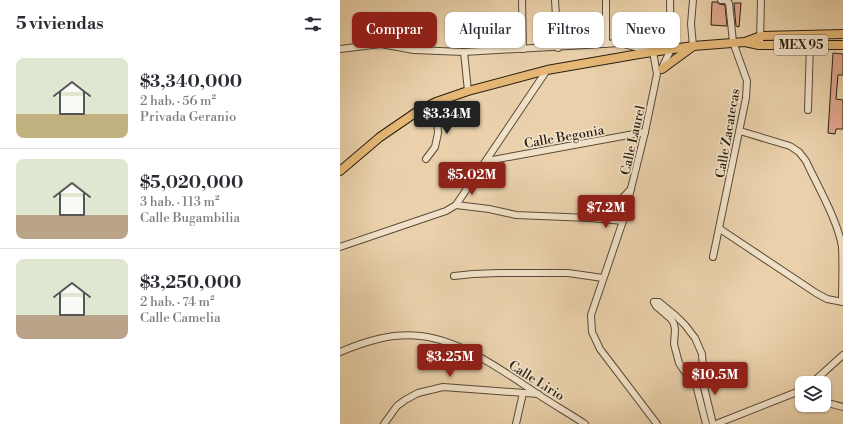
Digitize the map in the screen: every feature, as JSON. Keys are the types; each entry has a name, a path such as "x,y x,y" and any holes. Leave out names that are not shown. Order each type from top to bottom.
{"main road":[{"name":"MEX 95","path":"340,171 385,133 418,111 436,102 468,91 547,70 671,49 733,42 843,34"},
{"path":"760,41 843,39"},
{"name":"MEX 95","path":"760,41 843,45"},
{"path":"659,71 693,46"}],"street":[{"path":"522,0 523,49"},
{"path":"555,0 556,12"},
{"path":"606,0 606,44 620,43 653,52"},
{"path":"670,0 671,49"},
{"path":"693,0 691,24 693,46"},
{"name":"Calle Zacatecas","path":"714,257 740,131 746,98 747,81 733,42 729,3 726,0 721,0"},
{"path":"760,41 762,0"},
{"path":"340,49 382,44 414,50 464,52 558,48"},
{"path":"808,110 810,44"},
{"name":"Calle Laurel","path":"657,424 595,341 592,332 591,315 623,221 659,71 671,49"},
{"path":"464,52 468,91"},
{"name":"Calle Laurel","path":"653,52 659,71"},
{"path":"340,247 446,212 456,205 547,70"},
{"path":"426,160 435,147 438,133 436,102"},
{"path":"720,229 816,293 827,299 842,302 842,246 836,225 806,161 799,152 790,146 740,131"},
{"name":"Calle Begonia","path":"487,161 645,132"},
{"path":"590,218 620,202 632,188"},
{"path":"456,205 516,215 623,221"},
{"path":"454,276 499,273 568,273 603,278"},
{"path":"706,424 698,380 703,368 702,354 695,338 685,325 659,302 654,302 656,306 671,320 675,330 674,344 680,363 687,374 698,380 715,424 795,394"},
{"path":"675,330 677,326 685,325"},
{"name":"Calle Lirio","path":"340,352 358,344 403,335 421,336 461,347 529,387 585,424"},
{"path":"820,376 843,355"},
{"path":"384,424 397,406 405,400 418,393 443,387 538,394"},
{"path":"516,424 523,394"},
{"path":"831,404 843,407"}],"building":[{"path":"712,2 725,5 727,26 711,25"},
{"path":"734,3 741,3 739,27 736,26"},
{"path":"833,53 843,54 843,75 838,75 836,99 843,100 843,129 836,129 835,134 828,133"}]}
